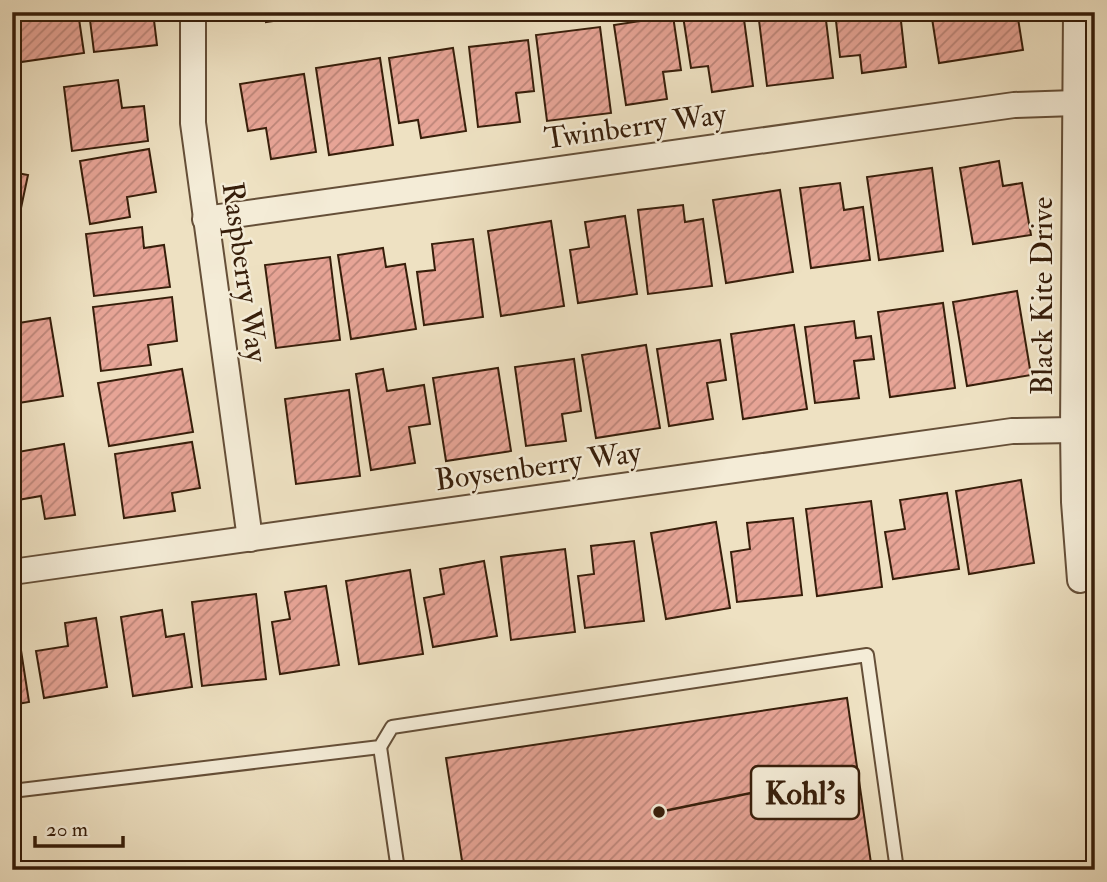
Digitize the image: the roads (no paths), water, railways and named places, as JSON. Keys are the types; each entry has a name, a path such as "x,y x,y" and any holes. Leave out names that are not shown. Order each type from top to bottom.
{"street":[{"name":"Raspberry Way","path":"192,12 192,122 250,539"},
{"name":"Black Kite Drive","path":"1076,12 1073,430 1074,502 1080,580"},
{"name":"Twinberry Way","path":"205,219 1014,105 1075,103"},
{"name":"Boysenberry Way","path":"12,572 1012,431 1073,430"}],"lane":[{"path":"398,870 380,747 392,727 867,655 897,870"},
{"path":"12,791 380,747"}],"place":[{"name":"Kohl's","path":"659,812"}]}
